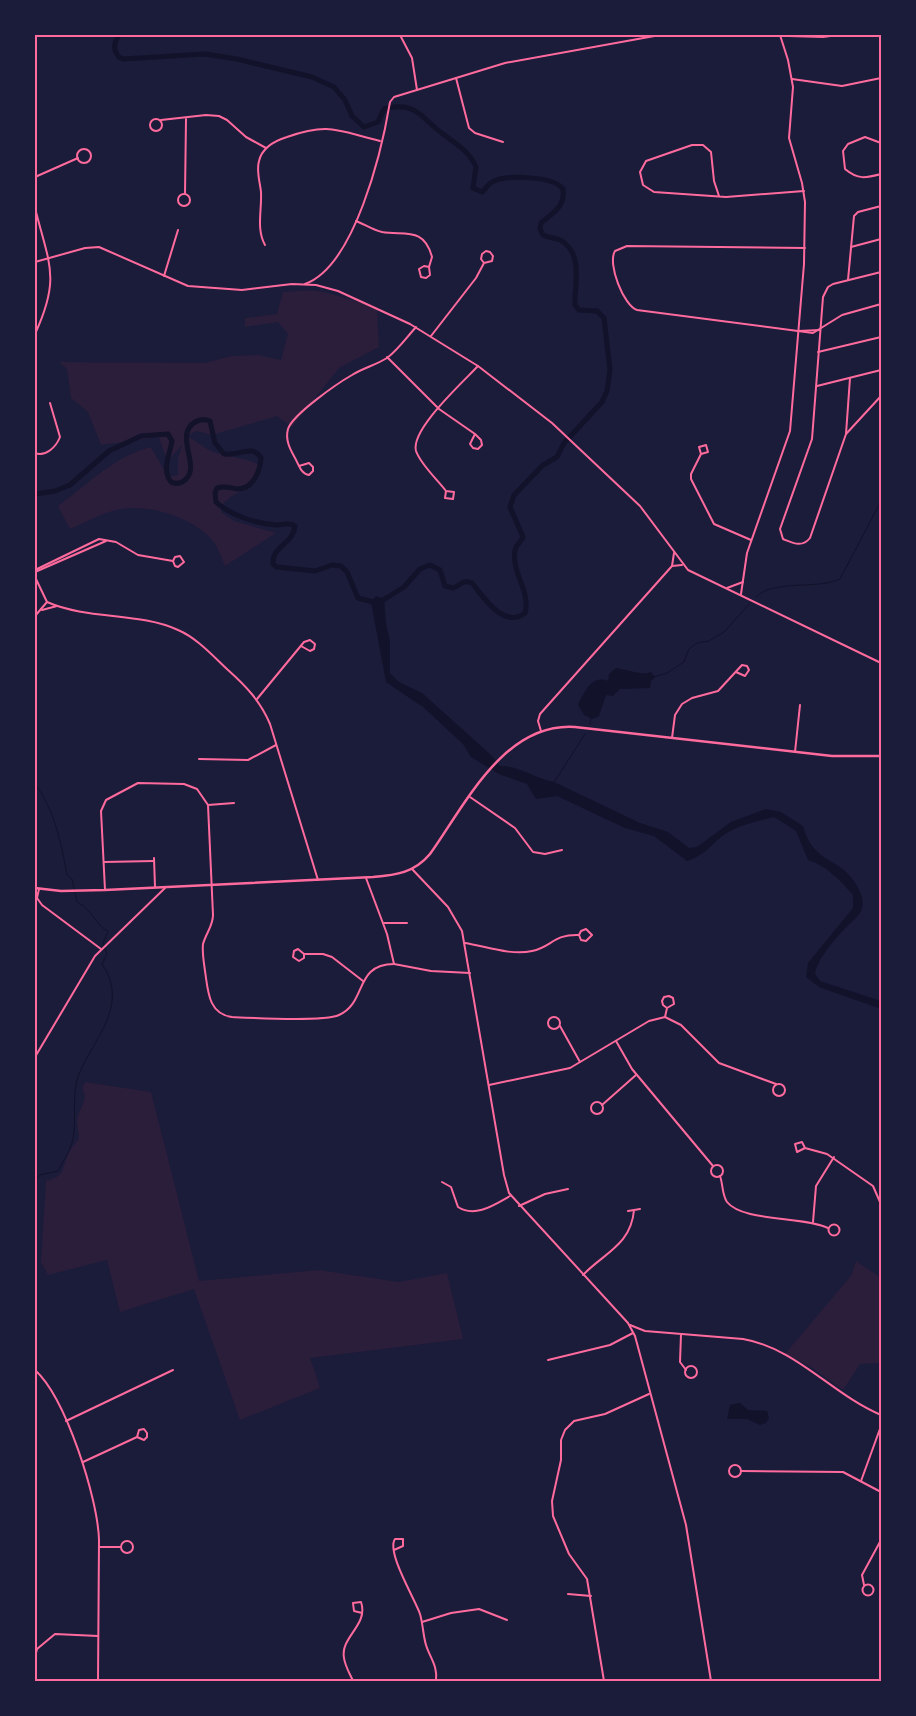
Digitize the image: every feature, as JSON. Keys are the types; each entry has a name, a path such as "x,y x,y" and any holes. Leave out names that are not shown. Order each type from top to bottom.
{"main road":[{"path":"37,889 105,890 366,878 394,875 412,869 430,854 497,761 519,742 541,731 570,726 795,752 840,756 881,756"}],"street":[{"path":"400,35 412,58 417,90"},
{"path":"305,284 320,277 332,266 356,221 369,187 390,103 396,96 519,60 660,35"},
{"path":"757,35 823,37 838,35"},
{"path":"741,594 746,556 789,434 806,248 804,191 789,133 793,100 792,80 780,35"},
{"path":"456,78 470,128 476,133 503,142"},
{"path":"792,80 846,86 881,78"},
{"path":"161,120 161,128 153,131 150,125 151,121 186,117 219,116 246,137 266,148"},
{"path":"184,194 186,117"},
{"path":"266,244 260,234 261,194 258,169 259,160 266,148 280,139 318,128 334,129 381,141"},
{"path":"881,143 865,137 848,144 843,154 845,169 856,177 862,179 881,174"},
{"path":"720,196 714,181 711,152 703,145 692,145 649,160 642,168 642,181 652,192 720,196 804,191"},
{"path":"86,149 90,152 90,158 86,162 80,162 78,158 80,150 86,149"},
{"path":"35,177 78,158"},
{"path":"184,194 189,196 190,201 183,206 178,199 180,195 184,194"},
{"path":"848,280 855,215 881,206"},
{"path":"35,208 51,277 46,311 35,334"},
{"path":"356,221 381,232 404,232 420,237 426,243 432,255 429,267 430,276 420,277 418,272 420,268 429,267"},
{"path":"164,276 178,230"},
{"path":"851,247 881,239"},
{"path":"806,248 627,246 616,250 612,259 613,268 627,304 634,310 798,331 820,330 842,315 881,304"},
{"path":"35,262 85,248 102,248 188,286 228,290 305,284 334,290 416,327 478,366 564,433 640,506 683,566 694,574 741,594 881,663"},
{"path":"489,251 493,255 493,260 489,263 484,263 481,256 484,252 489,251"},
{"path":"431,336 476,278 484,263"},
{"path":"850,378 846,434 810,538 800,544 783,539 779,533 780,527 812,439 818,352 825,292 833,284 881,272"},
{"path":"299,466 309,463 313,470 310,474 305,474 299,466 288,439 289,427 294,420 349,377 387,358 416,327"},
{"path":"818,352 881,337"},
{"path":"387,358 438,409 475,434 482,442 478,449 471,445 475,434"},
{"path":"446,491 445,498 453,499 454,492 446,491 419,457 415,445 419,431 478,366"},
{"path":"817,386 881,370"},
{"path":"846,434 881,396"},
{"path":"35,453 45,454 55,446 60,437 50,403"},
{"path":"701,454 691,474 691,479 710,519 717,526 751,540"},
{"path":"35,571 96,540 116,542 138,555 173,561 177,567 184,563 184,558 180,556 175,557 173,561"},
{"path":"35,571 106,541"},
{"path":"541,731 538,721 540,714 672,566 674,553"},
{"path":"672,566 683,566"},
{"path":"35,577 47,602 57,606 160,624 177,630 211,654 257,700 266,715 277,745 318,880"},
{"path":"727,588 743,582"},
{"path":"35,616 47,602"},
{"path":"40,610 57,606"},
{"path":"257,700 301,646 309,640 315,644 310,651 301,646"},
{"path":"672,738 676,715 682,704 692,698 718,691 736,672 743,665 749,669 748,674 744,676 736,672"},
{"path":"795,752 800,705"},
{"path":"200,759 248,760 277,745"},
{"path":"105,890 103,806 106,800 133,785 142,783 190,785 197,789 208,805 213,920 204,942 203,953 209,997 214,1008 221,1014 236,1018 334,1017 350,1006 363,981 375,968 394,964 414,969 470,973"},
{"path":"470,797 515,828 533,852 544,854 562,850"},
{"path":"208,805 234,802"},
{"path":"103,862 154,859 156,887"},
{"path":"412,869 451,910 461,927 505,1182 510,1195 519,1206 628,1323 638,1330 743,1340 762,1344 811,1370 862,1406 881,1415"},
{"path":"366,878 383,923 394,964"},
{"path":"35,1057 103,947 166,887"},
{"path":"37,889 37,898 42,905 103,947"},
{"path":"383,923 407,923"},
{"path":"465,943 522,953 536,950 558,936 579,934 586,929 592,935 589,940 585,941 581,940 579,934"},
{"path":"304,954 304,958 299,961 293,957 296,949 301,950 304,954 327,955 363,981"},
{"path":"668,996 672,997 674,1002 672,1007 667,1008 663,1005 662,1001 668,996"},
{"path":"665,1017 667,1008"},
{"path":"560,1026 554,1029 550,1028 548,1020 551,1017 557,1018 580,1062"},
{"path":"489,1085 566,1069 649,1021 665,1017 681,1025 721,1064 776,1084 781,1084 785,1087 785,1092 782,1095 777,1095 773,1092 776,1084"},
{"path":"616,1041 637,1075 713,1166 721,1167 723,1172 720,1176 727,1202 736,1210 813,1222 828,1228 830,1234 833,1235 837,1234 839,1230 835,1224 830,1225 828,1228"},
{"path":"602,1105 602,1112 598,1114 593,1112 594,1104 602,1105 637,1075"},
{"path":"805,1148 797,1152 794,1144 802,1142 805,1148 834,1158 867,1181 878,1193 881,1233"},
{"path":"813,1222 816,1186 820,1176 834,1158"},
{"path":"713,1166 712,1174 720,1176"},
{"path":"442,1182 451,1188 458,1207 466,1210 482,1210 510,1195"},
{"path":"519,1206 542,1195 568,1190"},
{"path":"628,1211 640,1209"},
{"path":"583,1275 626,1237 632,1225 634,1210"},
{"path":"628,1323 633,1333 677,1486 687,1530 711,1681"},
{"path":"548,1360 613,1344 633,1333"},
{"path":"682,1334 680,1362 689,1378 697,1374 696,1369 693,1367 686,1370"},
{"path":"35,1370 45,1381 66,1421 83,1462 98,1526 98,1681"},
{"path":"66,1421 173,1370"},
{"path":"604,1681 591,1596 586,1577 570,1556 552,1514 552,1502 561,1460 562,1437 567,1427 574,1420 605,1414 649,1394"},
{"path":"861,1481 881,1426"},
{"path":"83,1462 137,1437 140,1430 147,1432 148,1436 145,1440 140,1440 137,1437"},
{"path":"741,1471 740,1475 735,1477 729,1471 731,1466 736,1465 741,1471 841,1472 881,1492"},
{"path":"394,1550 403,1546 403,1539 396,1538 393,1540 394,1550 406,1586 416,1604 422,1622 427,1647 436,1667 436,1681"},
{"path":"864,1585 872,1587 871,1595 863,1594 862,1575 881,1540"},
{"path":"99,1547 121,1547 127,1553 133,1547 132,1543 126,1541 121,1547"},
{"path":"568,1594 591,1596"},
{"path":"353,1681 345,1663 344,1652 347,1641 358,1625 362,1613 361,1602 353,1603 354,1611 362,1613"},
{"path":"422,1622 451,1613 479,1609 507,1620"},
{"path":"35,1657 36,1648 55,1634 98,1636"},
{"path":"414,1681 424,1681"}],"shaded area":[{"path":"311,290 377,307 379,347 339,368 292,427 277,416 212,435 196,431 186,437 215,453 248,460 261,466 253,482 226,501 222,506 221,512 234,521 276,533 225,566 216,545 208,535 184,520 156,510 128,508 116,510 70,529 58,506 102,472 125,457 151,447 168,477 178,475 178,458 182,445 170,459 165,455 159,437 101,445 88,412 71,398 67,369 59,362 205,363 231,356 258,355 281,360 288,334 278,322 245,327 245,318 277,314 283,292"},
{"path":"376,596 384,599 386,624 390,641 390,673 399,682 422,693 491,755 500,766 513,768 554,782 640,823 668,832 689,848 697,847 731,822 766,809 781,812 803,826 807,838 813,847 840,867 854,881 860,891 863,906 856,917 828,948 818,964 815,974 820,981 881,1001 881,1009 819,987 806,977 808,963 853,908 853,895 827,870 808,860 796,831 774,817 755,822 730,831 703,853 687,861 654,836 625,828 557,796 536,799 527,784 499,774 471,757 463,744 423,707 386,682 371,602"},
{"path":"616,668 638,673 651,672 655,677 651,681 650,688 620,689 613,696 606,695 599,716 592,719 584,715 578,705 586,690 597,680 608,681 609,674"},
{"path":"85,1082 151,1092 199,1281 319,1270 399,1282 447,1273 463,1339 310,1358 320,1388 240,1420 194,1289 120,1312 107,1260 48,1275 41,1262 46,1181 59,1175 69,1153 79,1138 77,1121 85,1097 82,1089"},
{"path":"856,1261 881,1278 881,1363 860,1364 843,1390 811,1367 785,1354 851,1276"},
{"path":"740,1403 748,1410 767,1411 769,1418 766,1423 760,1425 747,1419 727,1419 730,1405"}],"waterway":[{"path":"119,35 115,43 115,49 119,57 123,59 205,54 237,59 312,77 334,87 345,100 352,116 364,127 378,122 384,109 404,107 418,112 470,156 476,167 473,188 482,192 494,181 520,177 550,181 563,189 562,200 558,209 541,223 540,229 543,235 562,241 569,247 573,255 576,263 575,305 579,310 597,311 604,318 610,370 607,391 602,402 564,443 557,457 543,465 514,495 510,507 523,537 516,548 515,558 525,597 525,613 517,617 502,614 495,610 472,583 464,582 453,588 445,586 440,570 430,565 420,569 404,587 380,602"},
{"path":"35,494 55,491 70,485 109,451 141,436 168,434 172,441 166,467 168,477 171,482 181,483 188,477 190,470 186,436 189,428 197,421 208,420 210,421 215,443 224,454 254,451 261,458 257,474 252,483 238,489 217,488 215,493 216,502 236,515 252,521 295,526 291,537 275,553 273,564 277,567 315,571 332,565 341,566 347,572 358,598 377,603"},
{"path":"756,597 773,588 820,584 840,579 881,501"},
{"path":"654,677 667,673 684,662 689,649 697,643 709,641 724,632 751,602"},
{"path":"590,724 591,718"},
{"path":"553,784 585,734"},
{"path":"35,784 48,805 52,816 60,839 67,875 72,879 77,902 87,909 101,926 108,931 103,943 107,954 102,964 110,979 112,993 107,1021 79,1074 75,1090 74,1131 71,1147 58,1171 40,1175 35,1181"}]}
